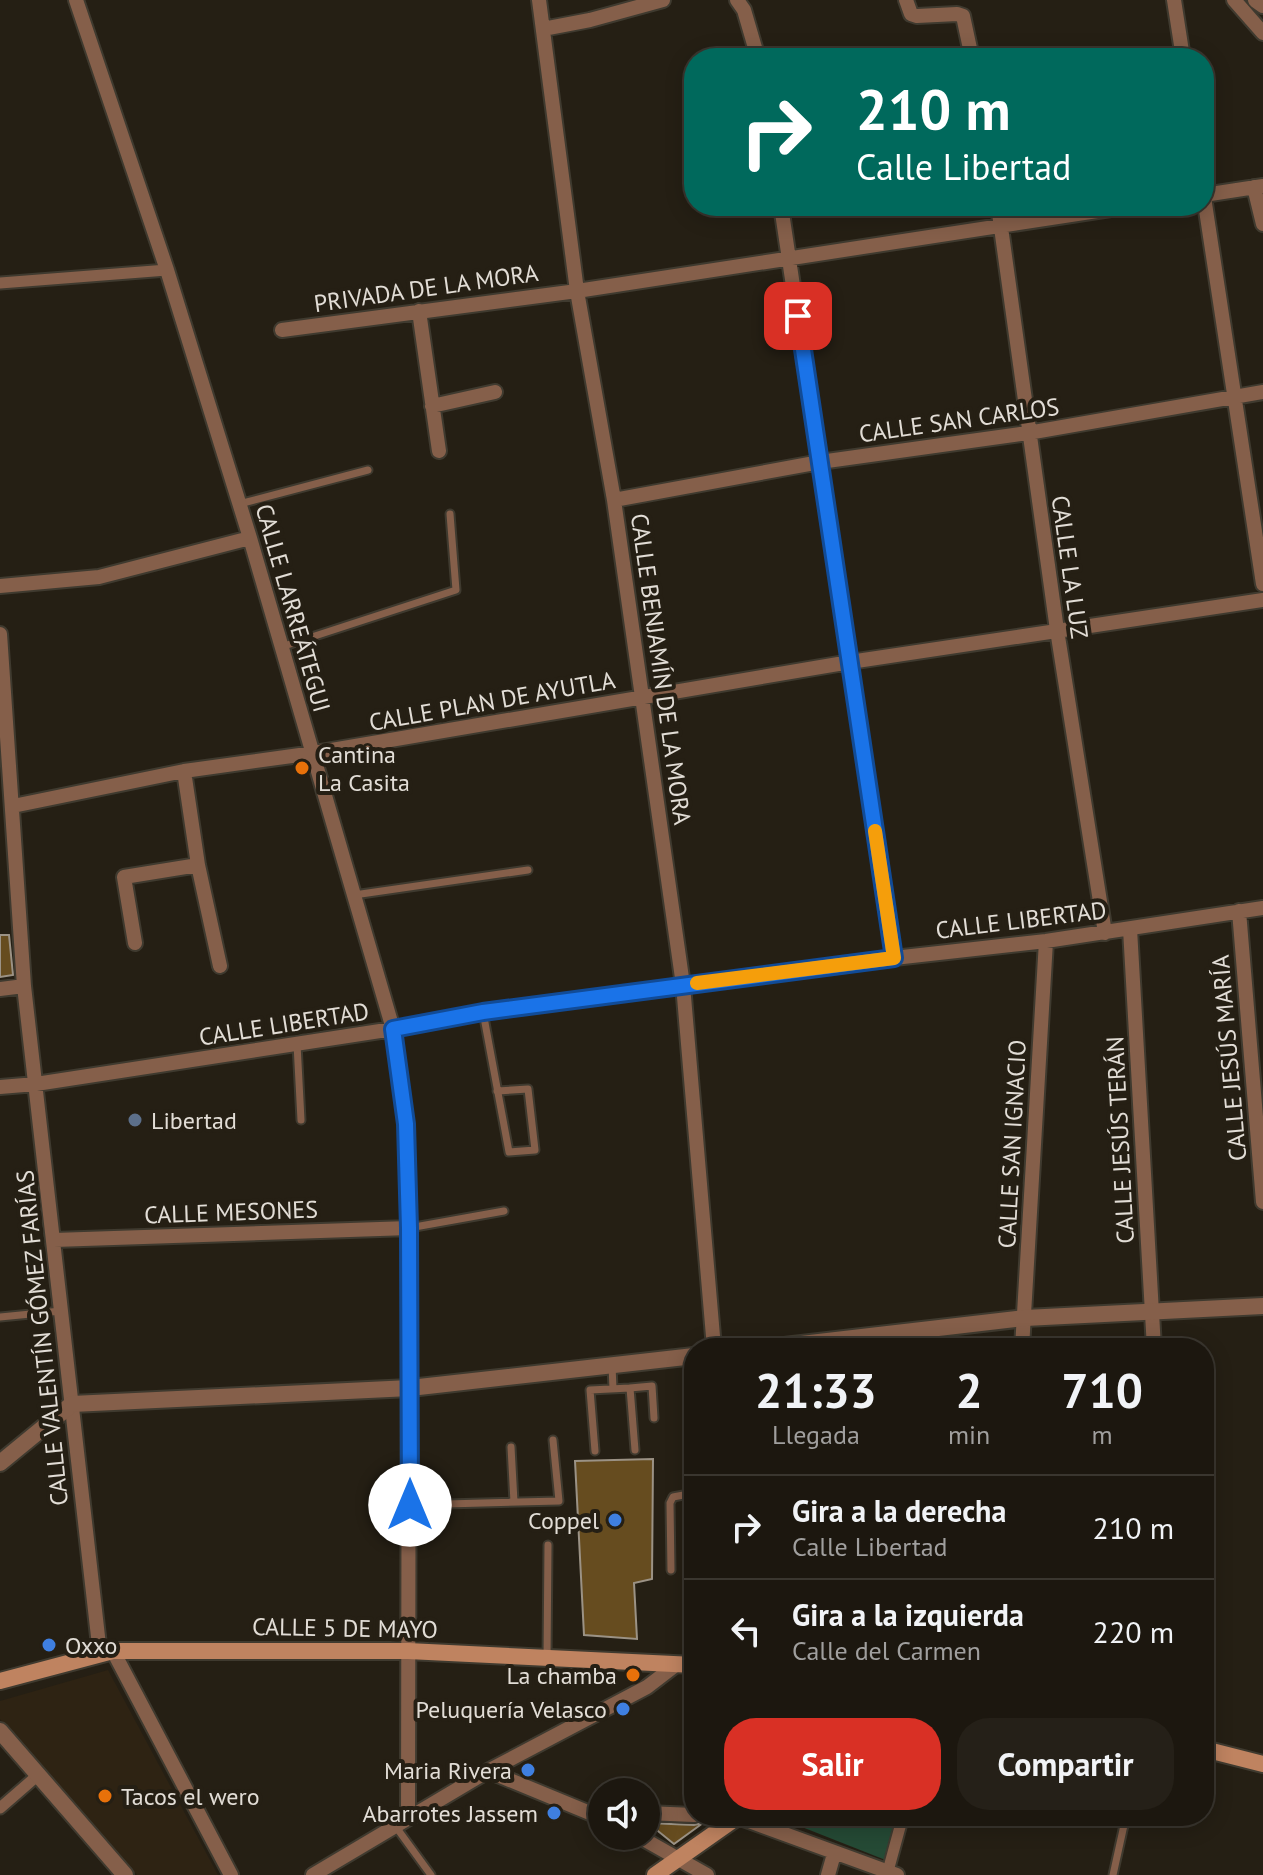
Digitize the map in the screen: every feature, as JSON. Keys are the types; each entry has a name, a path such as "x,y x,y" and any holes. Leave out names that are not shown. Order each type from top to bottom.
{"main road":[{"name":"CALLE 5 DE MAYO","path":"0,1681 106,1652 408,1651 684,1665"},
{"path":"1214,1752 1263,1764"},
{"path":"655,1875 724,1826"}],"street":[{"name":"CALLE LARREÁTEGUI","path":"76,0 167,270 250,538 393,1029 406,1124 409,1228 408,1816"},
{"name":"CALLE BENJAMÍN DE LA MORA","path":"539,0 577,291 614,500 683,985 713,1338"},
{"path":"543,29 663,0"},
{"path":"737,0 744,10 755,48"},
{"path":"906,0 911,14 917,16 963,16 970,48"},
{"path":"1174,0 1181,48"},
{"path":"1234,0 1263,33"},
{"path":"1256,0 1263,5"},
{"path":"1214,194 1258,186 1263,224"},
{"path":"783,216 894,958"},
{"name":"CALLE LA LUZ","path":"1000,216 1028,433 1105,933"},
{"name":"PRIVADA DE LA MORA","path":"282,330 577,291 1066,216"},
{"path":"1207,216 1263,584"},
{"path":"0,283 167,270"},
{"path":"419,311 439,451"},
{"path":"432,406 495,392"},
{"name":"CALLE SAN CARLOS","path":"614,500 820,462 1028,433 1263,392"},
{"path":"0,586 99,577 250,538"},
{"name":"CALLE PLAN DE AYUTLA","path":"13,806 184,771 314,753 850,662 1263,600"},
{"name":"CALLE VALENTÍN GÓMEZ FARÍAS","path":"0,634 4,751 13,806 24,986 72,1404 106,1652"},
{"path":"184,771 198,865 220,966"},
{"path":"135,943 124,877 198,865"},
{"path":"1239,911 1263,908"},
{"name":"CALLE LIBERTAD","path":"0,1087 297,1044 483,1012 1046,941 1239,911"},
{"name":"CALLE JESÚS MARÍA","path":"1239,911 1263,1202"},
{"name":"CALLE JESÚS TERÁN","path":"1130,929 1153,1338"},
{"name":"CALLE SAN IGNACIO","path":"1023,1338 1046,941"},
{"path":"0,989 24,986"},
{"name":"CALLE MESONES","path":"54,1240 409,1228"},
{"path":"855,1338 1025,1318 1263,1306"},
{"path":"0,1463 72,1404 410,1388 684,1357"},
{"path":"106,1652 231,1875"},
{"path":"313,1875 408,1816 684,1666"},
{"path":"0,1731 125,1875"},
{"path":"488,1771 588,1809"},
{"path":"0,1808 38,1775"},
{"path":"660,1814 684,1815"},
{"path":"764,1826 892,1873 901,1826"},
{"path":"660,1847 707,1875"},
{"path":"828,1875 834,1854"}],"lane":[{"path":"239,504 368,470"},
{"path":"281,647 456,590 450,514"},
{"path":"354,895 528,870"},
{"path":"483,1012 497,1091 509,1152 535,1150 528,1089 497,1091"},
{"path":"297,1044 301,1120"},
{"path":"409,1228 504,1211"},
{"path":"0,1317 61,1311"},
{"path":"933,1338 934,1329"},
{"path":"612,1365 613,1389"},
{"path":"595,1451 590,1390 652,1386 654,1418"},
{"path":"630,1388 635,1450"},
{"path":"410,1505 559,1501 553,1440"},
{"path":"511,1447 514,1502"},
{"path":"671,1570 670,1503 673,1497 684,1495"},
{"path":"547,1658 548,1545"},
{"path":"395,1825 431,1875"},
{"path":"1113,1875 1124,1826"}],"shaded area":[{"path":"108,1670 218,1875 137,1875 0,1719 0,1701"}],"green space":[{"path":"799,1826 897,1826 888,1861"}],"building":[{"path":"0,935 9,935 13,975 0,977"},
{"name":"Coppel","path":"653,1459 652,1579 634,1583 637,1639 584,1635 575,1461"},
{"path":"660,1824 699,1826 674,1844 660,1833"}],"slow traffic":[{"path":"697,983 894,958 875,831"}],"place":[{"name":"Cantina La Casita","path":"302,768"},
{"name":"Libertad","path":"135,1120"},
{"name":"Coppel","path":"615,1520"},
{"name":"Oxxo","path":"49,1645"},
{"name":"La chamba","path":"633,1675"},
{"name":"Peluquería Velasco","path":"623,1709"},
{"name":"Maria Rivera","path":"528,1770"},
{"name":"Tacos el wero","path":"105,1796"},
{"name":"Abarrotes Jassem","path":"554,1813"}],"route":[{"path":"410,1505 406,1124 393,1029 483,1012 894,958 798,316"}]}
